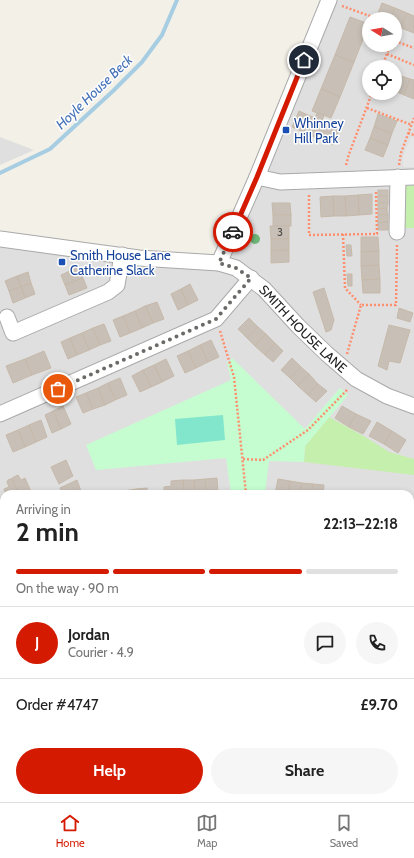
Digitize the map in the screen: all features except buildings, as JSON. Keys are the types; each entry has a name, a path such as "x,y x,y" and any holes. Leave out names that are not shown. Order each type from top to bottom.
{"street":[{"path":"219,263 257,177 329,1"},
{"path":"257,177 280,182 414,176"},
{"path":"397,232 398,177"},
{"name":"SMITH HOUSE LANE","path":"0,239 139,258 219,263 236,268 264,289 298,326 356,379 387,396 414,406"},
{"path":"6,317 13,333 108,292 117,285 122,256"},
{"path":"0,414 216,319 251,278"}],"path":[{"path":"329,1 362,13"},
{"path":"402,44 414,48"},
{"path":"385,60 387,54 414,65"},
{"path":"342,179 349,154 370,100"},
{"path":"367,108 412,125"},
{"path":"398,177 401,153 414,118"},
{"path":"408,133 414,135"},
{"path":"309,180 309,235 377,234 375,178"},
{"path":"343,234 345,288 361,305 396,305 397,232"},
{"path":"342,367 349,349 361,305"},
{"path":"216,319 234,377 246,490"},
{"path":"242,459 263,460 308,430 356,379"}],"shaded area":[{"path":"322,0 414,0 414,490 0,490 0,239 219,263"},
{"path":"0,137 34,150 0,165"},
{"path":"411,137 414,138 414,167 403,167 403,156"}],"green space":[{"path":"402,185 414,185 414,228 403,228"},
{"path":"232,358 305,429 340,388 348,395 305,446 304,462 269,461 265,490 230,490 226,458 96,470 86,445 231,380 227,362"},
{"path":"223,415 225,440 177,445 175,419"},
{"path":"329,417 389,452 414,459 414,475 304,462 305,446"}],"waterway":[{"name":"Hoyle House Beck","path":"0,173 50,149 113,91 142,62 162,35 177,0"}],"way so far":[{"path":"58,389 216,319 251,278 236,268 219,263 233,232"}],"place":[{"name":"Whinney Hill Park","path":"286,130"},
{"name":"Smith House Lane Catherine Slack","path":"62,262"}],"route":[{"path":"233,232 304,60"}]}
